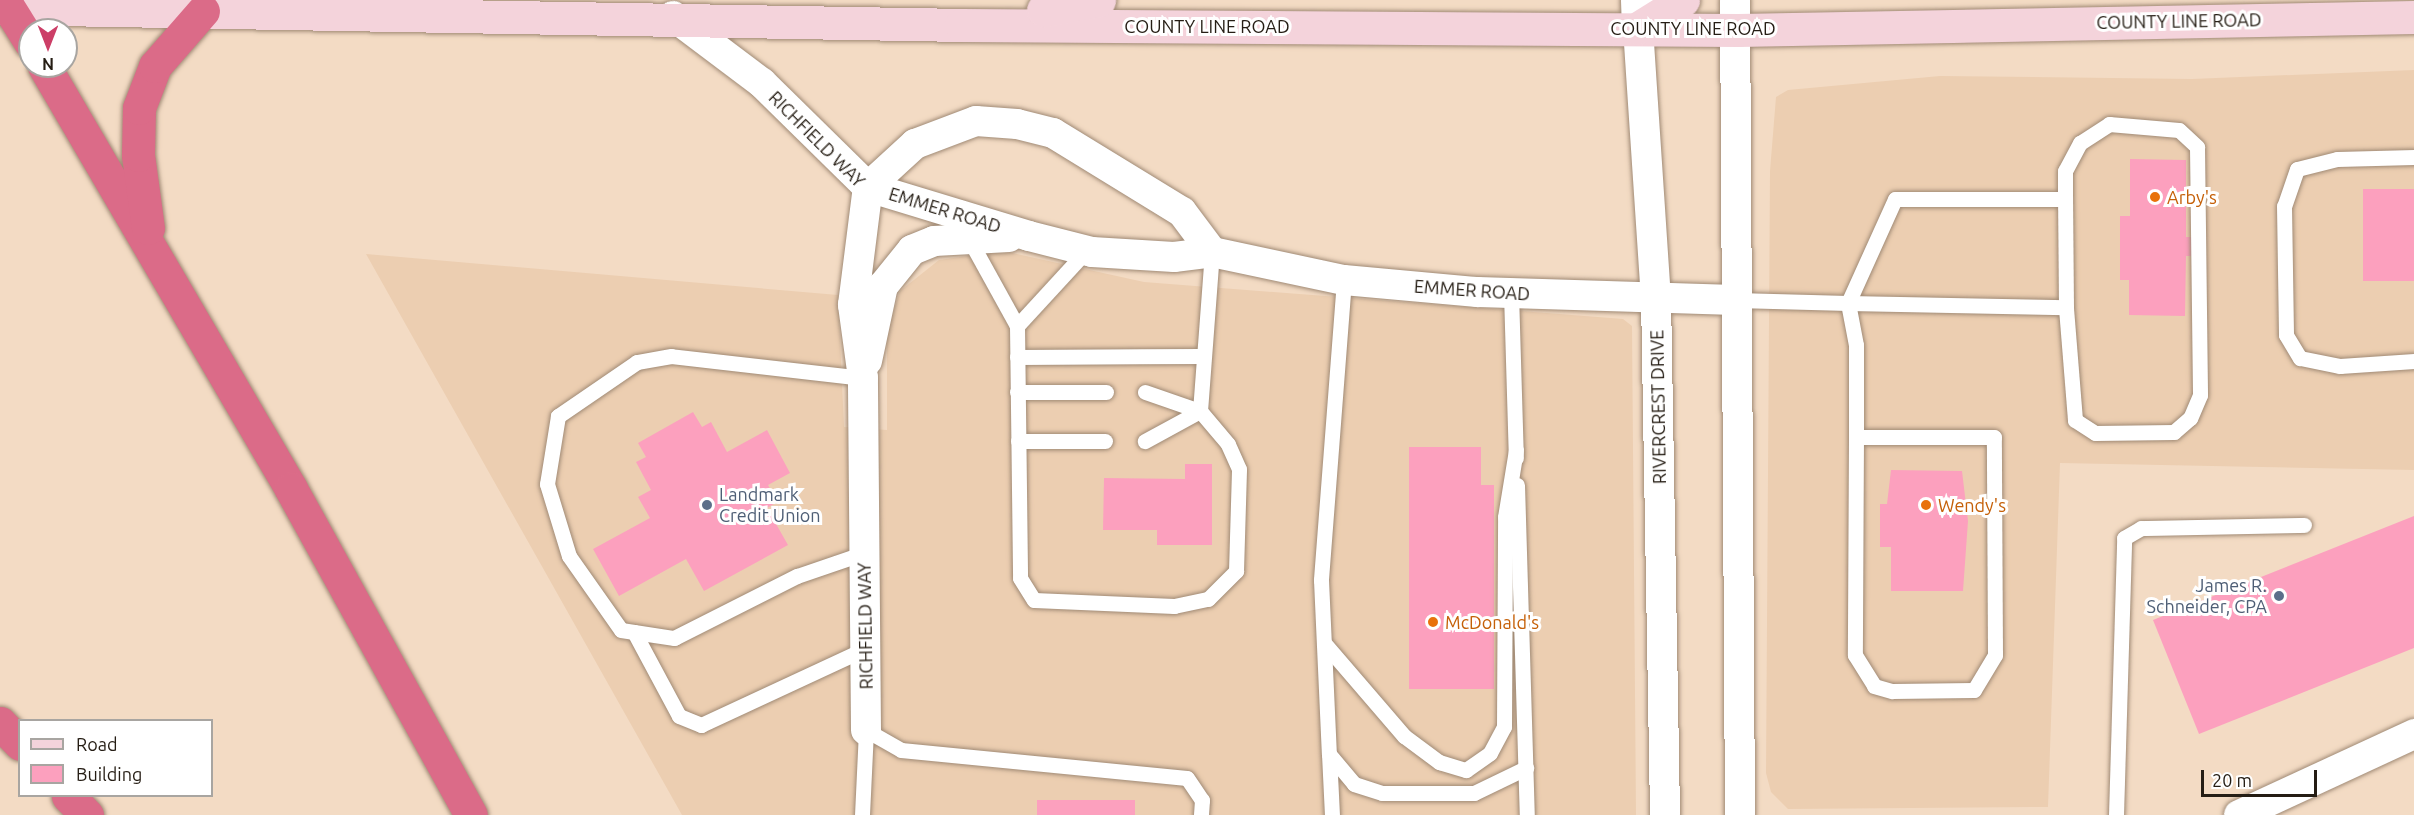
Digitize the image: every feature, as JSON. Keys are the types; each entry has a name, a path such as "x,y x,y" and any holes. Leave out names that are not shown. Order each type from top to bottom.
{"highway":[{"path":"4,6 18,25"},
{"path":"150,245 138,154 140,108 154,66 203,11"},
{"path":"51,78 150,245 471,815"},
{"path":"0,723 18,742"},
{"path":"70,797 87,815"}],"main road":[{"path":"962,25 1099,0"},
{"path":"1638,14 1683,0"},
{"path":"2090,23 2222,0"},
{"name":"COUNTY LINE ROAD","path":"4,6 203,11 673,8 962,25 1638,14 2090,23 2414,16"}],"street":[{"name":"RICHFIELD WAY","path":"673,8 762,83 868,187 853,305 863,378 866,730"},
{"name":"RIVERCREST DRIVE","path":"1638,14 1656,297 1665,815"},
{"path":"1737,15 1736,300 1740,815"},
{"name":"EMMER ROAD","path":"868,187 915,144 976,121 1017,124 1053,133 1182,212 1212,252"},
{"name":"EMMER ROAD","path":"868,187 1086,251 1174,257 1212,252 1344,280 1511,293 1736,300"},
{"name":"RICHFIELD WAY","path":"863,378 883,286 900,262 934,241 1029,236"},
{"path":"2234,815 2414,734"}],"lane":[{"path":"2109,124 2180,130 2197,147 2200,395 2190,418 2174,432 2094,433 2075,420 2066,307 2065,171 2080,143 2109,124"},
{"path":"2414,157 2337,159 2297,169 2284,207 2286,335 2300,358 2340,366 2414,361"},
{"path":"1856,437 1994,437 1995,655 1974,690 1892,691 1863,676 1855,655 1856,345 1848,303 1895,200 2066,199"},
{"path":"969,239 1017,326 1020,578 1034,600 1174,606 1208,599 1236,571 1239,469 1228,444 1200,411 1145,392"},
{"path":"1017,326 1086,251"},
{"path":"1200,411 1202,356 1212,252"},
{"path":"1332,815 1321,580 1344,280"},
{"path":"1511,293 1527,815"},
{"path":"1736,300 2066,307"},
{"path":"863,378 671,356 637,362 558,416 547,484 569,556 621,630 674,638 797,576 864,553"},
{"path":"1017,357 1202,356"},
{"path":"1017,392 1106,392"},
{"path":"1145,441 1200,411"},
{"path":"1018,441 1105,441"},
{"path":"1324,643 1404,735 1439,762 1466,770 1490,753 1504,727 1505,517 1516,450"},
{"path":"2116,815 2124,538 2141,528 2304,525"},
{"path":"634,632 679,716 701,725 865,649"},
{"path":"862,815 866,730 901,750 1187,778 1202,800 1201,815"},
{"path":"1329,754 1354,784 1382,793 1474,793 1526,768"}],"shaded area":[{"path":"2414,70 2414,470 2060,463 2048,807 1788,809 1771,792 1766,773 1770,171 1776,97 1788,90 1940,76 2192,79"},
{"path":"1003,251 1144,282 1623,319 1632,326 1636,815 682,815 366,254 838,295 844,427 887,430 887,332 900,291 939,260"}],"building":[{"path":"2130,159 2186,160 2186,237 2193,237 2193,256 2186,256 2185,316 2129,315 2129,280 2120,280 2120,216 2130,216"},
{"path":"2363,189 2414,189 2414,281 2363,281"},
{"name":"Landmark Credit Union","path":"693,412 702,427 711,422 727,452 767,430 790,473 768,485 777,502 767,508 788,545 704,591 686,559 619,596 593,549 650,518 638,497 651,490 636,462 646,457 638,443"},
{"path":"1409,447 1481,447 1481,485 1494,485 1494,689 1409,689"},
{"path":"1185,464 1212,464 1212,545 1157,545 1157,530 1103,530 1104,478 1185,479"},
{"path":"1891,470 1962,471 1968,521 1963,591 1891,591 1891,547 1880,547 1880,504 1887,504"},
{"path":"2414,516 2414,648 2199,734 2153,620"},
{"path":"1037,800 1135,800 1135,815 1037,815"}],"place":[{"name":"Arby's","path":"2155,197"},
{"name":"Landmark Credit Union","path":"707,505"},
{"name":"Wendy's","path":"1926,505"},
{"name":"James R. Schneider, CPA","path":"2279,596"},
{"name":"McDonald's","path":"1433,622"}]}
